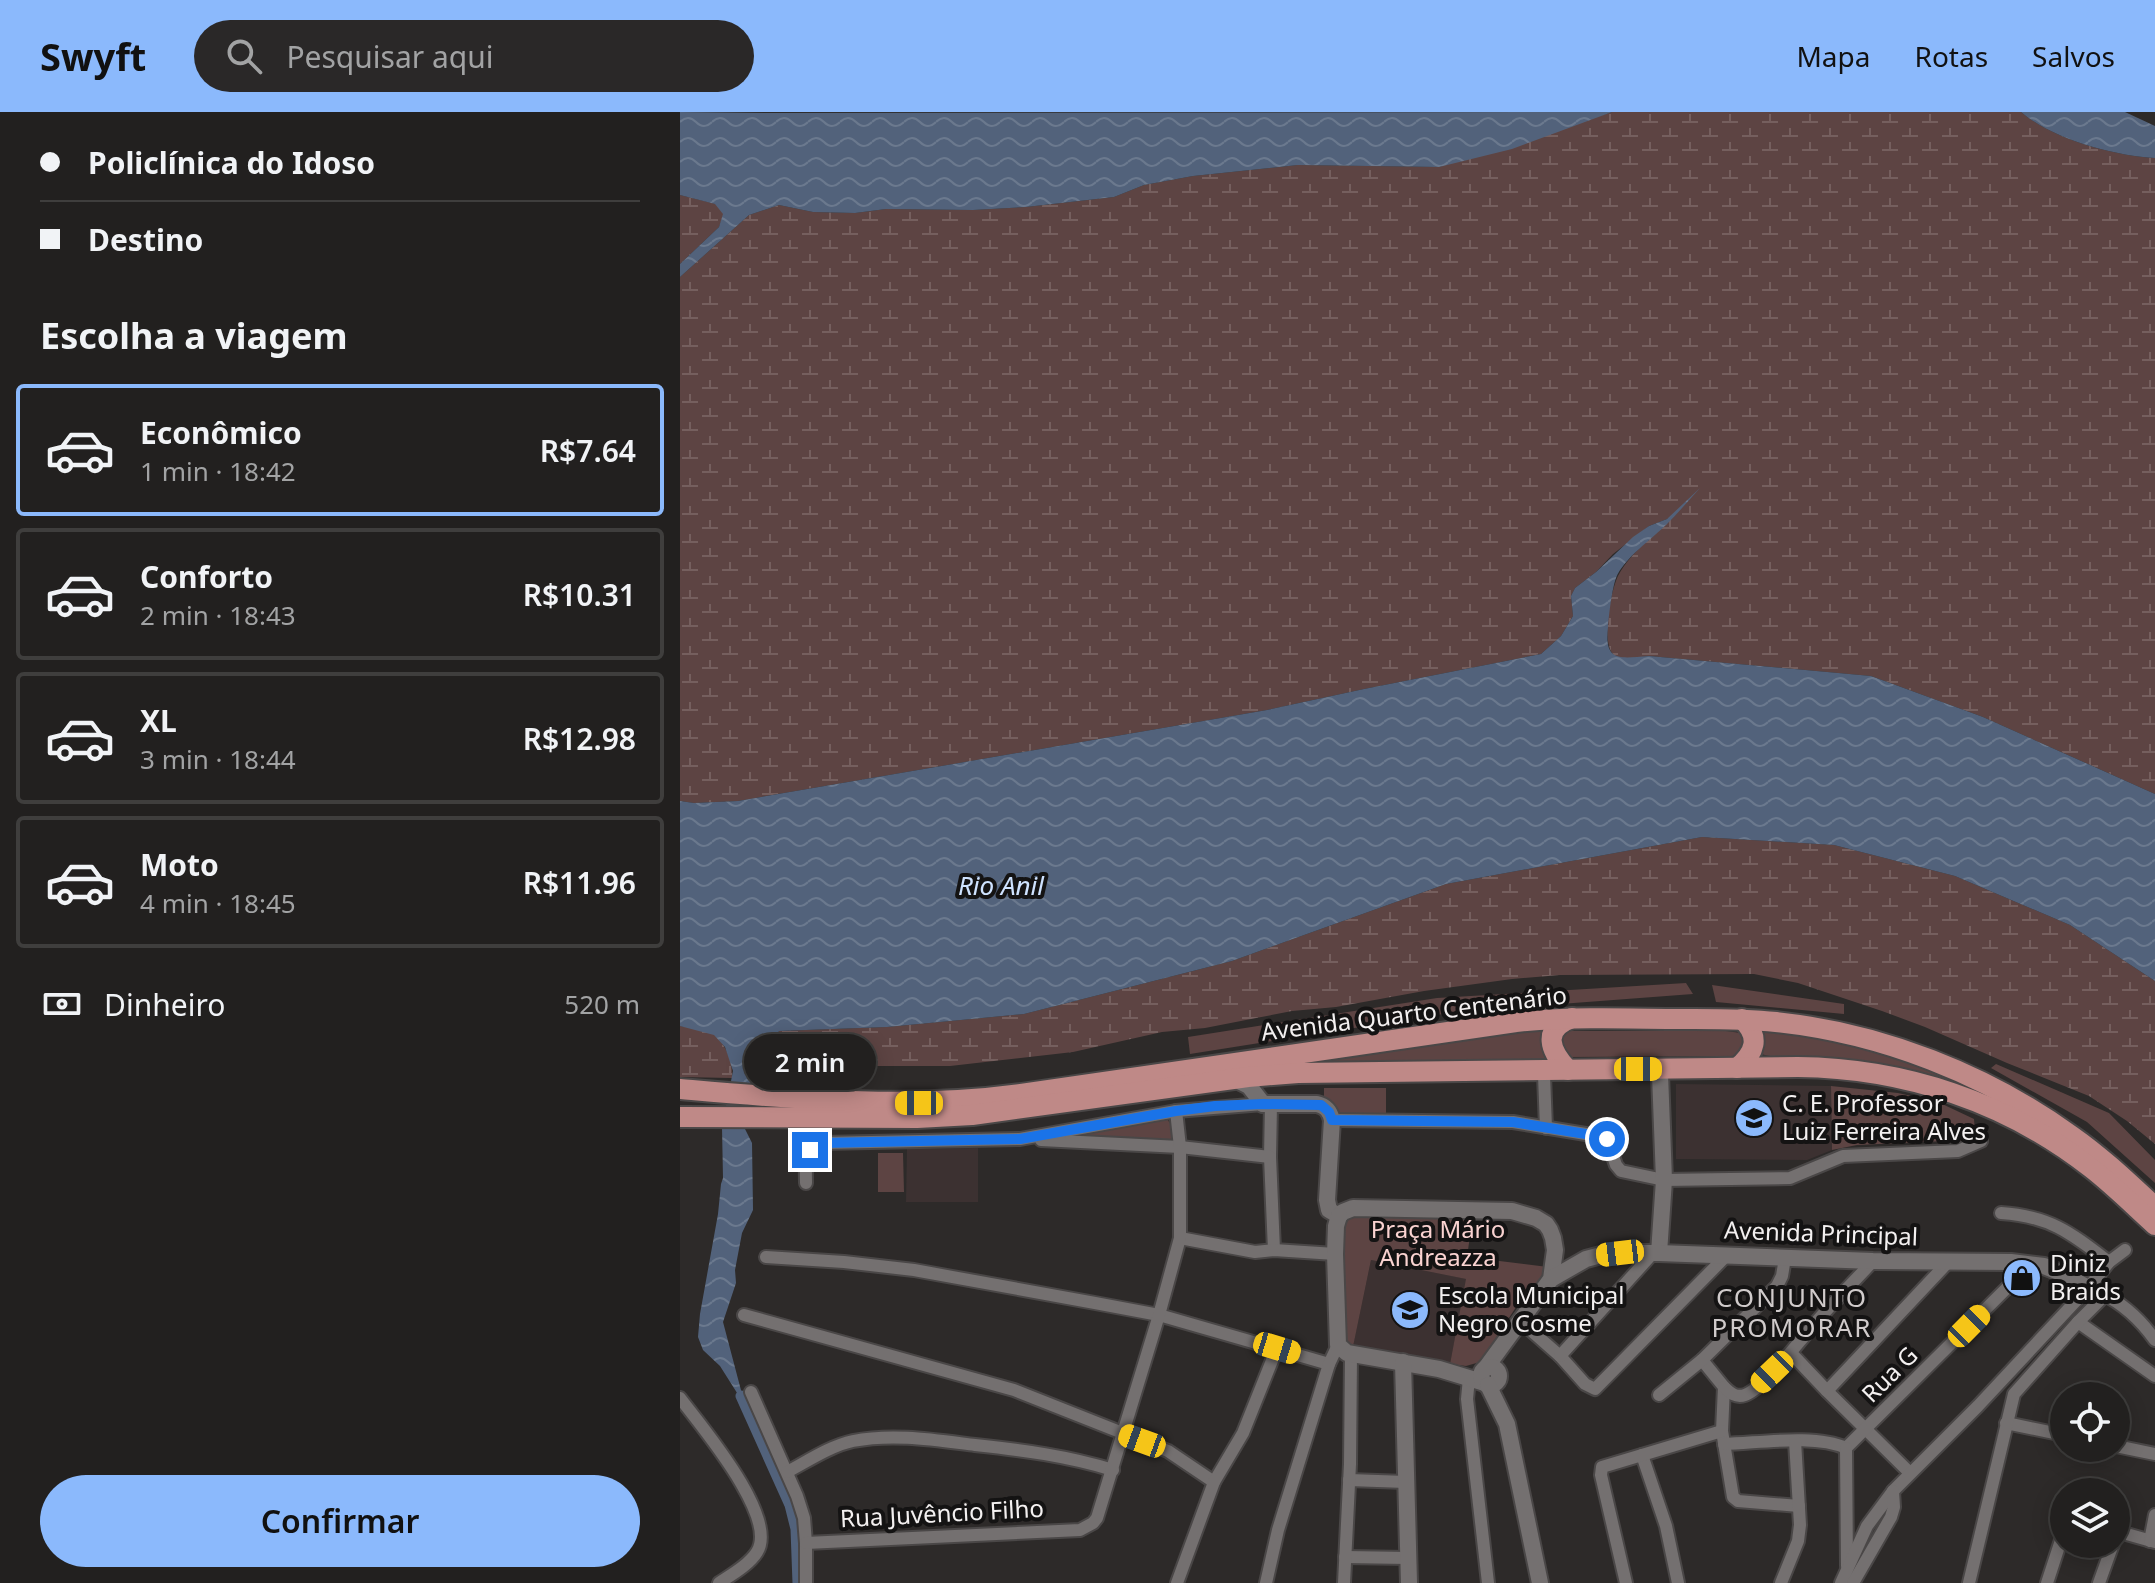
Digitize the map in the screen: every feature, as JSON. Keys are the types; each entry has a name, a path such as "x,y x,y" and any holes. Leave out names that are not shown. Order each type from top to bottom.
{"main road":[{"name":"Avenida Quarto Centenário","path":"680,1117 793,1108 979,1100 1516,1022 1572,1018 1742,1019 1848,1035 1897,1048 1957,1071 2017,1101 2072,1135 2095,1153 2153,1218"},
{"path":"1557,1070 1551,1039 1559,1024 1572,1018"},
{"path":"1737,1068 1750,1055 1753,1044 1752,1032 1742,1019"},
{"name":"Avenida Quarto Centenário","path":"680,1089 793,1108 917,1118 972,1115 1298,1073 1807,1067 1850,1070 1903,1079 1957,1094 2019,1121 2064,1148 2153,1218"}],"street":[{"path":"1560,1356 1656,1253 1664,1180 1662,1069"},
{"path":"1546,1128 1544,1075 1557,1070"},
{"path":"1266,1075 1261,1089 1267,1104 1274,1250"},
{"path":"1235,1079 1249,1086 1267,1104"},
{"path":"1020,1139 1215,1106 1321,1105 1332,1120 1329,1210 1512,1211 1546,1224 1555,1250 1551,1279 1519,1320 1467,1399 1488,1583"},
{"path":"787,1472 843,1443 900,1438 1015,1450 1081,1460 1113,1470 1180,1238 1180,1147 1176,1111"},
{"path":"1332,1120 1513,1122 1604,1137 1621,1171 1664,1180 1790,1178 1843,1156 1958,1151 1981,1141"},
{"path":"806,1183 807,1155 822,1143 1020,1139 1180,1147 1270,1157"},
{"path":"1344,1583 1349,1480 1344,1349 1335,1254 1346,1212"},
{"path":"2001,1213 2025,1214 2067,1230 2109,1262"},
{"path":"1180,1238 1255,1252 1274,1250 1335,1254"},
{"path":"1969,1583 2011,1401 2019,1386 2078,1322 2097,1292 2109,1262 2125,1250"},
{"name":"Avenida Principal","path":"1551,1279 1586,1259 1601,1255 1656,1253 2031,1264 2059,1272 2125,1306 2138,1317 2155,1340"},
{"path":"1519,1320 1560,1356 1585,1384 1597,1388 1726,1256"},
{"path":"766,1257 914,1270 1159,1315 1329,1364"},
{"path":"1659,1395 1702,1360 1777,1286 1785,1258"},
{"path":"1827,1391 1950,1260"},
{"path":"1702,1360 1731,1394 1744,1395 1753,1391 1873,1261"},
{"name":"Rua G","path":"1846,1448 2031,1264"},
{"path":"1841,1583 1867,1526 1893,1491 2097,1292"},
{"path":"744,1315 1014,1390 1175,1454 1214,1482"},
{"path":"2078,1322 2155,1376"},
{"path":"1177,1583 1214,1482 1243,1433 1277,1348"},
{"path":"1344,1349 1485,1376"},
{"path":"1266,1583 1278,1530 1329,1364 1344,1349"},
{"path":"1791,1353 1910,1473"},
{"path":"1403,1362 1409,1583"},
{"path":"1485,1376 1507,1424 1540,1583"},
{"path":"1724,1387 1723,1438 1734,1500 1799,1506"},
{"path":"751,1392 804,1518 806,1583"},
{"path":"680,1398 740,1479 760,1530 758,1551 719,1583"},
{"path":"2006,1423 2050,1432"},
{"path":"1626,1583 1601,1469 1604,1465 1642,1455 1723,1438 1825,1440 1846,1448 1847,1569"},
{"path":"1781,1583 1798,1541 1795,1441"},
{"path":"2130,1449 2155,1454"},
{"path":"1642,1455 1663,1514 1678,1583"},
{"name":"Rua Juvêncio Filho","path":"806,1543 1080,1530 1097,1518 1113,1470"},
{"path":"1349,1480 1406,1482"},
{"path":"1853,1583 1891,1517 1893,1491"},
{"path":"2130,1538 2153,1541 2155,1515"},
{"path":"1345,1557 1408,1558"},
{"path":"2047,1583 2055,1558"},
{"path":"2099,1583 2108,1558"}],"shaded area":[{"name":"C. E. Professor Luiz Ferreira Alves","path":"1676,1084 1831,1086 1832,1150 1807,1160 1676,1159"},
{"path":"978,1148 978,1202 906,1202 907,1149"},
{"name":"Escola Municipal Negro Cosme","path":"1371,1260 1467,1279 1450,1364 1353,1346"}],"green space":[{"path":"1612,112 2021,112 2066,138 2121,154 2155,158 2155,794 1983,717 1871,676 1649,656 1618,658 1612,653 1607,633 1612,594 1618,576 1638,550 1678,512 1649,526 1575,588 1571,596 1573,616 1561,636 1541,654 1267,710 738,801 680,801 680,277 749,215 779,205 813,212 855,213 886,209 1026,207 1114,197 1144,185 1193,176 1298,165 1439,167"},
{"path":"680,195 716,204 724,214 719,227 680,264"},
{"path":"1702,837 1834,845 1955,876 2070,925 2155,981 2155,1144 2089,1096 1882,1011 1798,983 1754,974 1560,975 1512,979 1292,1011 1205,1028 1162,1032 1073,1052 950,1066 860,1066 768,1071 768,1044 779,1031 887,1027 1024,1014 1232,961 1446,884"},
{"path":"1686,983 1693,994 1456,1012 1190,1054 1188,1037 1437,998"},
{"path":"1712,985 1844,1004 1844,1014 1716,1002"},
{"path":"680,1026 706,1031 718,1038 730,1060 732,1078 680,1077"},
{"path":"1547,1027 1545,1060 1289,1067 1292,1061"},
{"path":"1756,1029 1816,1036 1875,1050 1987,1093 1984,1098 1760,1054"},
{"path":"1568,1031 1726,1031 1741,1033 1747,1039 1737,1056 1568,1057 1556,1041"},
{"path":"1996,1064 2109,1113 2155,1160 2155,1183 2087,1122 1991,1068"},
{"path":"1831,1086 1898,1093 1938,1102 1974,1119 1975,1132 1968,1140 1857,1145 1832,1150"},
{"path":"1324,1088 1386,1088 1386,1115 1340,1114 1333,1105 1324,1101"},
{"path":"1166,1117 1171,1125 1173,1142 1061,1136"},
{"path":"878,1153 903,1153 904,1192 878,1192"},
{"name":"Praça Mário Andreazza","path":"1473,1215 1467,1257 1548,1267 1542,1278 1524,1295 1480,1362 1466,1366 1450,1364 1466,1279 1371,1260 1353,1346 1345,1343 1342,1223 1350,1216"}],"water":[{"path":"680,112 1612,112 1512,149 1439,167 1298,165 1193,176 1144,185 1114,197 1026,207 886,209 855,213 813,212 779,205 749,215 680,277 680,264 719,227 723,214 715,204 680,195"},
{"path":"2021,112 2125,112 2155,126 2155,158 2121,154 2066,138"},
{"name":"Rio Anil","path":"1700,488 1632,556 1616,578 1607,639 1612,653 1622,657 1649,656 1871,676 1983,717 2155,794 2155,981 2070,925 1955,876 1834,845 1702,837 1446,884 1232,961 1024,1014 887,1027 779,1031 768,1044 768,1071 743,1104 742,1123 752,1143 753,1210 742,1233 735,1270 736,1283 723,1322 742,1394 739,1396 720,1366 703,1350 698,1337 723,1178 722,1127 733,1071 725,1047 714,1035 680,1026 680,801 738,801 1267,710 1541,654 1561,636 1573,616 1571,596 1575,588 1633,537 1667,519"}],"waterway":[{"path":"741,1396 790,1505 796,1529 798,1583"}],"place":[{"name":"C. E. Professor Luiz Ferreira Alves","path":"1754,1118"},
{"name":"Diniz Braids","path":"2022,1278"},
{"name":"Escola Municipal Negro Cosme","path":"1410,1310"}],"district":[{"name":"CONJUNTO PROMORAR","path":"1792,1313"}],"route":[{"path":"810,1150 822,1143 1020,1139 1176,1111 1263,1104 1321,1105 1332,1120 1513,1122 1607,1139"}]}
